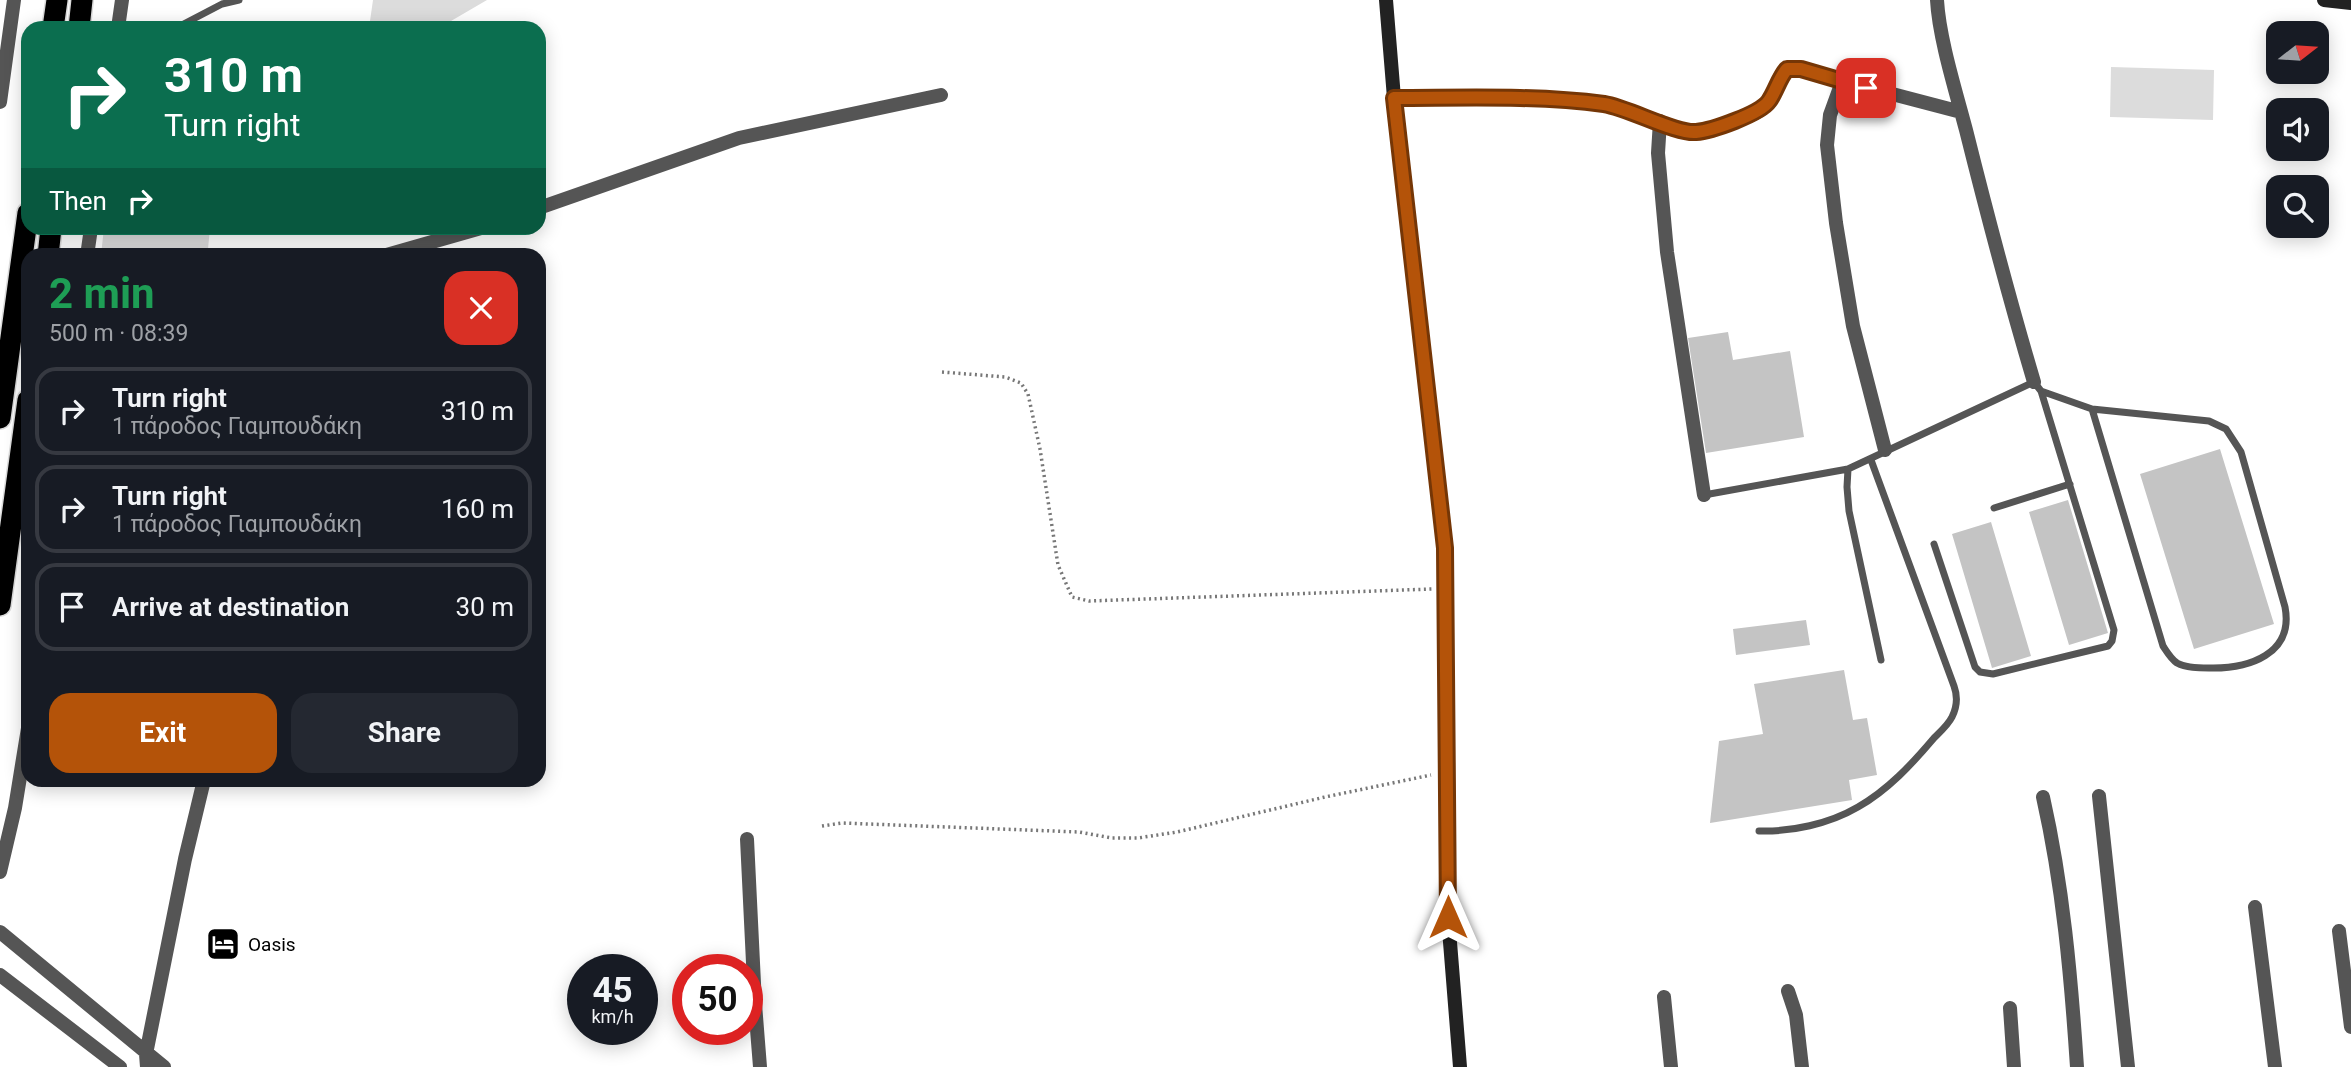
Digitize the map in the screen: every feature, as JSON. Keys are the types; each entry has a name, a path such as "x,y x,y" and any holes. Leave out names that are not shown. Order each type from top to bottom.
{"highway":[{"path":"54,21 57,0"},
{"path":"80,21 82,0"},
{"path":"0,418 21,265"},
{"path":"0,605 21,451"}],"main road":[{"path":"1386,0 1394,98 1445,548 1448,917 1460,1067"},
{"path":"2324,0 2351,3"}],"street":[{"path":"0,102 14,0"},
{"path":"119,21 122,0"},
{"path":"1937,0 1961,112 2006,288 2037,386"},
{"path":"1394,98 1529,99 1601,104 1620,107 1683,131 1697,132 1755,113 1770,100 1787,69 1801,69 1961,112"},
{"path":"1842,82 1830,115 1827,145 1836,223 1853,326 1885,450"},
{"path":"546,206 739,138 942,95"},
{"path":"1660,121 1658,153 1667,252 1704,495"},
{"path":"411,248 456,235"},
{"path":"0,872 21,772"},
{"path":"147,1060 185,859 203,787"},
{"path":"2099,796 2128,1067"},
{"path":"2043,797 2057,860 2071,982 2077,1067"},
{"path":"747,839 760,1067"},
{"path":"2255,907 2275,1067"},
{"path":"2339,931 2351,1027"},
{"path":"0,932 147,1060 164,1067"},
{"path":"0,975 120,1067"},
{"path":"1788,991 1797,1015 1802,1067"},
{"path":"1664,997 1671,1067"},
{"path":"2010,1008 2014,1067"}],"lane":[{"path":"189,21 222,4 239,0"},
{"path":"1934,544 1975,667 1980,672 1993,674 2108,646 2112,641 2114,630 2037,386"},
{"path":"1704,495 1848,469 1871,460 1885,450 2037,386 2092,409 2209,421 2226,429 2241,452 2287,616 2283,638 2261,659 2232,667 2193,667 2179,664 2163,646 2092,409"},
{"path":"1759,831 1778,832 1800,828 1859,807 1906,770 1951,719 1956,706 1954,686 1871,460"},
{"path":"1848,469 1849,511 1881,660"},
{"path":"1994,508 2070,484"}],"path":[{"path":"942,372 1005,377 1021,383 1028,394 1040,449 1058,565 1072,597 1089,601 1445,589"},
{"path":"822,826 842,823 1138,838 1177,832 1447,771"}],"shaded area":[{"path":"373,0 487,0 451,21 370,21"},
{"path":"2111,67 2214,70 2213,120 2110,117"},
{"path":"103,235 209,235 208,248 102,248"}],"building":[{"path":"1728,332 1733,360 1790,351 1804,437 1706,453 1688,338"},
{"path":"2220,449 2274,624 2194,649 2140,474"},
{"path":"2068,500 2108,633 2069,645 2029,512"},
{"path":"1991,522 2031,656 1992,668 1952,534"},
{"path":"1806,620 1810,645 1736,655 1733,629"},
{"path":"1844,670 1853,720 1867,718 1877,775 1849,780 1852,800 1710,823 1719,741 1763,734 1754,684"}],"place":[{"name":"Oasis","path":"223,944"}],"route":[{"path":"1448,917 1445,548 1394,98 1529,99 1601,104 1620,107 1683,131 1697,132 1762,109 1787,69 1801,69 1866,88"}]}
